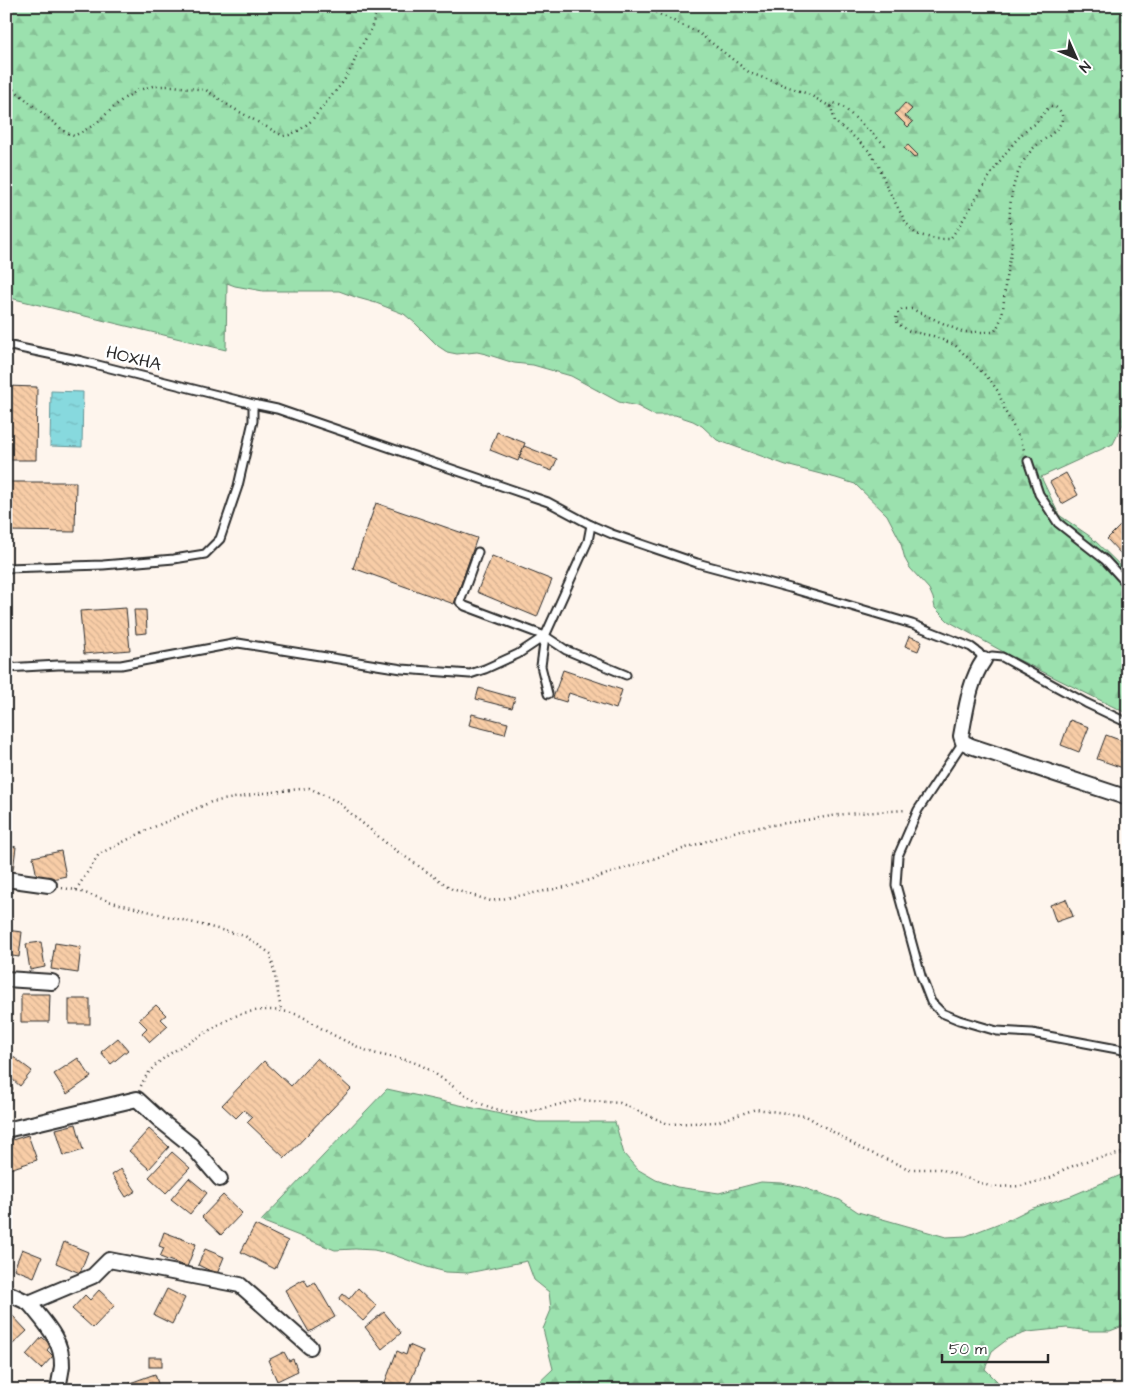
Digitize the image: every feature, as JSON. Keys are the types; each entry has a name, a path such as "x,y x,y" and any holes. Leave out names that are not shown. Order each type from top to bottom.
{"street":[{"path":"984,660 979,668 971,691 960,736 963,742 1128,798"},
{"path":"6,879 49,886"},
{"path":"6,979 52,982"},
{"path":"6,1130 137,1099 192,1145 220,1179"},
{"path":"29,1303 93,1276 109,1260 240,1286 310,1347"},
{"path":"6,1298 10,1294 29,1303 55,1336 61,1351 62,1366 58,1390"}],"lane":[{"name":"HOXHA","path":"6,345 82,360 277,409 548,502 591,525 697,563 912,624 971,647 984,660"},
{"path":"6,568 103,565 174,559 205,554 220,539 238,486 254,421 253,404"},
{"path":"1028,461 1039,494 1058,523 1105,560 1128,585"},
{"path":"548,694 541,666 545,636 588,541 591,525"},
{"path":"478,552 460,602 465,606 545,636 566,650 626,674"},
{"path":"6,668 58,665 121,665 238,643 402,669 470,674 518,654 545,636"},
{"path":"984,660 992,656 1002,657 1086,703 1128,723"},
{"path":"963,742 918,810 898,856 896,886 921,976 931,1002 942,1013 996,1031 1032,1033 1128,1051"}],"path":[{"path":"6,83 65,132 74,136 94,125 123,99 139,90 154,86 206,90 231,107 283,136 290,135 311,121 343,82 352,67 356,54 371,29 378,6"},
{"path":"642,6 698,33 750,73 808,94 831,107 835,122 870,152 879,166 886,187 906,223 916,234 950,239 1005,154 1023,132 1036,123 1046,109 1052,107 1060,111 1062,118 1057,128 1026,157 1014,185 1010,220 1012,255 1006,277 1002,318 994,332 962,332 912,309 902,309 896,314 898,324 909,331 933,336 955,346 991,381 999,393 1005,411 1021,442 1028,461"},
{"path":"831,107 834,103 842,106 885,145"},
{"path":"76,890 99,854 211,802 309,788 336,801 391,847 452,889 491,901 571,886 740,830 845,814 918,810"},
{"path":"49,886 76,890 108,901 245,936 272,954 281,1010"},
{"path":"137,1099 145,1077 181,1046 241,1014 260,1010 281,1010 301,1016 326,1031 365,1050 409,1061 425,1068 484,1105 517,1114 579,1100 620,1103 668,1124 718,1122 756,1109 806,1116 862,1149 909,1169 940,1169 992,1186 1021,1186 1050,1178 1065,1169 1089,1160 1128,1152"}],"green space":[{"path":"6,6 1128,6 1128,414 1113,444 1041,477 1059,515 1091,537 1128,573 1128,714 1009,655 948,621 935,608 929,589 910,568 905,559 900,540 887,515 855,484 786,465 717,440 702,426 693,421 675,415 654,415 637,406 619,402 571,376 533,365 514,363 477,352 457,354 447,352 404,314 376,303 339,291 263,291 227,283 226,350 6,297"},
{"path":"387,1089 537,1122 615,1122 624,1154 637,1169 656,1180 677,1187 719,1193 761,1182 781,1183 801,1187 840,1200 858,1212 946,1237 966,1236 1030,1209 1071,1196 1128,1172 1128,1324 1110,1331 1067,1328 1028,1332 1008,1339 992,1351 985,1369 1000,1384 1020,1390 531,1390 553,1369 543,1329 551,1310 549,1292 534,1280 527,1261 468,1273 446,1272 374,1250 335,1250 261,1221"}],"water":[{"path":"51,391 83,392 82,447 50,446"}],"building":[{"path":"905,103 912,109 905,116 913,122 908,127 895,114"},
{"path":"908,145 918,155 914,158 904,148"},
{"path":"6,386 37,387 36,460 6,460"},
{"path":"497,432 525,443 518,461 490,450"},
{"path":"524,446 557,459 552,471 519,458"},
{"path":"1066,473 1078,495 1062,504 1050,482"},
{"path":"6,482 76,482 75,532 6,531"},
{"path":"376,503 477,538 454,604 353,568"},
{"path":"1120,526 1128,534 1128,550 1122,555 1107,539"},
{"path":"492,556 552,580 537,617 477,592"},
{"path":"126,608 130,650 84,654 80,611"},
{"path":"134,610 146,610 147,633 136,634"},
{"path":"909,636 922,641 918,651 905,646"},
{"path":"563,670 622,690 616,709 569,693 566,702 553,698"},
{"path":"479,688 515,698 512,708 476,699"},
{"path":"472,714 508,723 505,734 469,725"},
{"path":"1070,720 1089,727 1079,752 1061,745"},
{"path":"1106,735 1128,743 1128,755 1123,768 1097,759"},
{"path":"6,845 16,847 13,870 6,869"},
{"path":"61,851 66,876 38,882 33,857"},
{"path":"1066,899 1073,916 1056,922 1050,905"},
{"path":"6,930 22,932 19,957 6,955"},
{"path":"41,942 45,967 30,970 26,944"},
{"path":"55,943 81,947 78,973 51,969"},
{"path":"21,994 50,994 49,1022 21,1022"},
{"path":"69,999 90,999 90,1024 69,1024"},
{"path":"156,1005 166,1015 161,1019 168,1026 150,1042 142,1033 147,1028 139,1020"},
{"path":"118,1038 128,1050 111,1064 101,1052"},
{"path":"8,1053 32,1071 20,1086 6,1074 6,1055"},
{"path":"78,1058 91,1077 67,1094 54,1074"},
{"path":"317,1058 351,1089 285,1158 247,1122 252,1117 244,1110 236,1118 222,1105 264,1061 291,1086"},
{"path":"6,1083 13,1089 6,1096"},
{"path":"76,1124 83,1150 64,1156 56,1129"},
{"path":"149,1129 169,1147 149,1169 129,1151"},
{"path":"28,1135 37,1160 10,1169 6,1157 6,1142"},
{"path":"172,1152 190,1168 166,1193 149,1177"},
{"path":"121,1169 136,1191 126,1197 112,1175"},
{"path":"189,1178 207,1193 190,1214 171,1199"},
{"path":"223,1195 242,1213 221,1235 202,1217"},
{"path":"255,1225 288,1241 275,1269 241,1252"},
{"path":"164,1232 196,1244 187,1267 160,1257 164,1248 159,1246"},
{"path":"64,1242 88,1252 80,1273 56,1263"},
{"path":"22,1249 42,1257 34,1277 14,1269"},
{"path":"205,1249 224,1257 217,1274 198,1265"},
{"path":"304,1279 308,1286 315,1282 335,1317 309,1332 285,1290"},
{"path":"358,1288 377,1306 363,1321 339,1299 343,1294 349,1299"},
{"path":"167,1289 185,1298 172,1324 154,1315"},
{"path":"99,1290 115,1305 93,1328 72,1309 85,1295 90,1300"},
{"path":"384,1312 401,1333 382,1349 365,1327"},
{"path":"12,1315 27,1331 12,1345 6,1339 6,1321"},
{"path":"42,1337 51,1345 47,1350 53,1356 41,1369 26,1355"},
{"path":"409,1345 423,1351 407,1390 382,1390 397,1351 406,1355"},
{"path":"284,1352 289,1361 293,1359 298,1371 277,1381 268,1360"},
{"path":"149,1357 162,1357 162,1367 149,1367"},
{"path":"155,1374 160,1390 132,1390 130,1383"}]}
